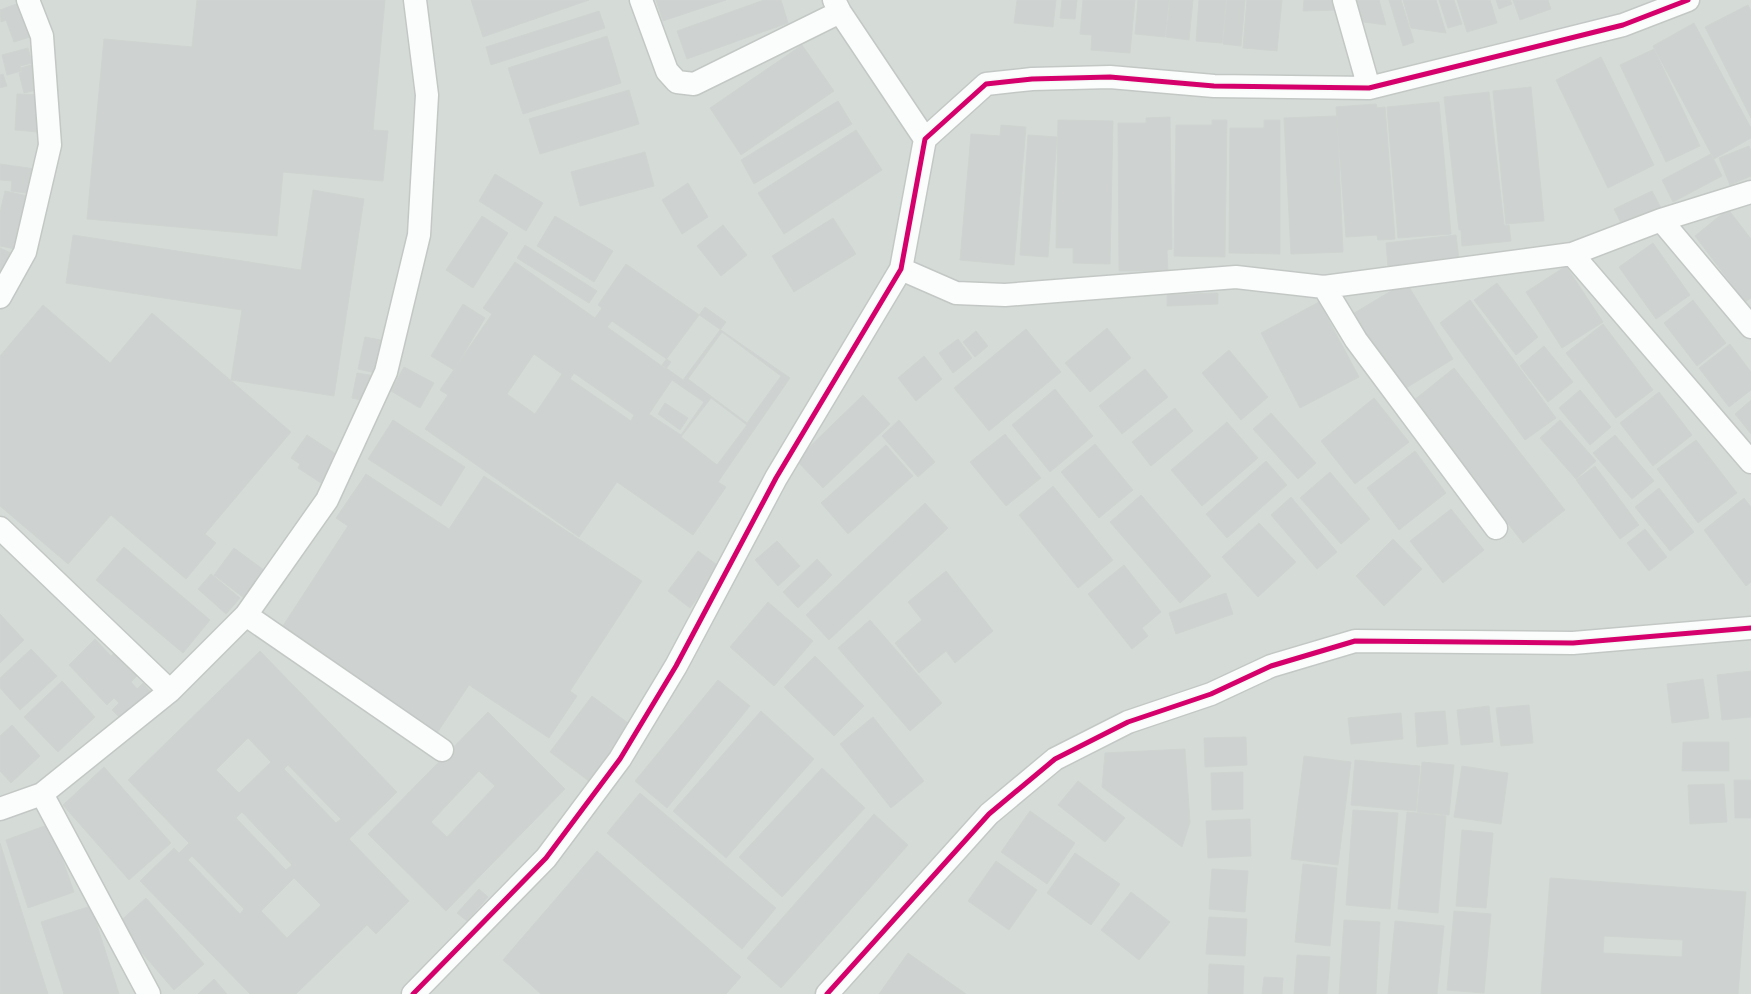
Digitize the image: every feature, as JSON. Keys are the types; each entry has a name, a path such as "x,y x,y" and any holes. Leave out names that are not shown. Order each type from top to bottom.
{"street":[{"path":"0,297 25,252 50,145 42,36 28,0"},
{"path":"0,809 42,794 170,691 246,615 327,500 386,372 419,235 427,95 415,0"},
{"path":"641,0 667,71 677,82 694,84 837,6 925,140"},
{"path":"1344,0 1369,88"},
{"path":"413,994 546,858 620,759 676,666 776,478 901,270 925,140 986,84 1032,79 1110,77 1214,86 1369,88 1623,25 1688,0"},
{"path":"901,270 956,293 1005,295 1236,277 1324,287 1572,254 1661,220 1751,192"},
{"path":"1661,220 1751,328"},
{"path":"1572,254 1751,462"},
{"path":"1324,287 1356,340 1496,528"},
{"path":"0,528 170,691"},
{"path":"246,615 442,750"},
{"path":"826,994 989,814 1055,759 1128,722 1211,694 1271,666 1355,642 1573,643 1751,628"},
{"path":"42,794 149,994"}],"shaded area":[{"path":"0,0 1751,0 1751,994 0,994"}],"building":[{"path":"197,0 385,0 373,130 388,131 383,181 283,172 277,236 87,219 104,39 192,47"},
{"path":"471,0 589,0 483,37"},
{"path":"656,0 726,0 663,21"},
{"path":"764,0 781,0 788,23 687,59 677,31"},
{"path":"1017,0 1056,0 1053,27 1014,23"},
{"path":"1062,0 1077,0 1075,19 1060,18"},
{"path":"1083,0 1135,0 1130,53 1091,50 1092,35 1080,34"},
{"path":"1138,0 1169,0 1165,37 1135,34"},
{"path":"1170,0 1193,0 1189,40 1166,37"},
{"path":"1199,0 1226,0 1222,43 1196,41"},
{"path":"1227,0 1245,0 1241,46 1223,44"},
{"path":"1247,0 1282,0 1277,51 1243,48"},
{"path":"1304,0 1335,0 1337,10 1303,11"},
{"path":"1353,0 1379,0 1386,25 1357,21"},
{"path":"1389,0 1401,0 1414,42 1403,46"},
{"path":"1403,0 1436,0 1446,33 1411,28"},
{"path":"1439,0 1454,0 1462,24 1448,28"},
{"path":"1457,0 1490,0 1497,23 1467,32"},
{"path":"1496,0 1510,0 1512,4 1499,9"},
{"path":"1513,0 1548,0 1551,9 1520,20"},
{"path":"19,3 30,37 14,42 6,20 1,22 0,10"},
{"path":"1748,5 1751,11 1751,118 1705,27"},
{"path":"599,11 605,28 491,65 486,47"},
{"path":"1694,23 1751,128 1751,138 1714,159 1653,46"},
{"path":"607,36 621,83 523,114 508,68"},
{"path":"802,45 834,91 741,155 710,108"},
{"path":"28,48 32,63 20,66 21,71 7,75 2,55"},
{"path":"1654,49 1700,146 1666,162 1620,65"},
{"path":"1601,57 1654,165 1608,188 1556,80"},
{"path":"34,64 41,89 24,93 19,73 22,72 21,68"},
{"path":"3,74 7,86 0,88 0,75"},
{"path":"1531,87 1544,221 1506,224 1493,91"},
{"path":"629,90 639,124 540,154 529,119"},
{"path":"1489,92 1504,225 1509,225 1511,241 1462,246 1444,97"},
{"path":"17,94 41,95 39,132 15,130"},
{"path":"838,101 852,124 754,184 741,160"},
{"path":"1439,102 1451,234 1398,238 1387,107"},
{"path":"1376,104 1377,108 1385,107 1395,239 1378,240 1377,235 1346,237 1336,107"},
{"path":"1337,116 1343,252 1291,254 1284,118"},
{"path":"1170,117 1172,249 1167,250 1168,271 1119,271 1118,123 1146,123 1146,118"},
{"path":"1058,120 1113,121 1110,264 1073,263 1073,248 1056,248"},
{"path":"1212,120 1227,120 1225,257 1174,256 1176,125 1212,125"},
{"path":"1264,120 1280,120 1280,254 1229,253 1230,128 1264,128"},
{"path":"1001,125 1026,127 1014,265 960,260 971,134 1000,136"},
{"path":"856,130 882,170 784,234 758,193"},
{"path":"1028,135 1057,137 1048,257 1020,255"},
{"path":"1749,146 1751,151 1751,176 1730,185 1719,158"},
{"path":"645,152 654,186 580,206 571,172"},
{"path":"1711,154 1722,176 1673,202 1662,180"},
{"path":"0,164 36,169 33,194 11,191 12,181 0,180"},
{"path":"495,174 543,203 526,231 479,201"},
{"path":"688,183 708,217 682,234 662,200"},
{"path":"313,190 364,199 334,396 231,380 242,310 66,283 73,235 301,270"},
{"path":"5,191 32,197 20,250 0,246 0,212"},
{"path":"1652,191 1661,208 1623,227 1614,209"},
{"path":"1728,209 1751,239 1751,298 1745,302 1695,236"},
{"path":"482,216 508,233 473,288 446,270"},
{"path":"555,216 613,251 594,282 537,246"},
{"path":"833,218 856,254 794,292 772,256"},
{"path":"723,225 747,255 721,276 697,246"},
{"path":"1456,235 1459,259 1388,267 1386,243"},
{"path":"1653,243 1690,295 1656,319 1619,267"},
{"path":"525,245 597,291 589,303 517,258"},
{"path":"0,248 13,254 0,282"},
{"path":"515,262 595,318 602,308 598,305 626,264 790,378 718,482 726,487 693,535 617,482 579,537 425,429 448,395 440,390 492,314 483,308","holes":["612,321 671,362 666,369 607,327","534,354 562,374 535,414 507,394","574,373 634,415 631,421 570,379","672,380 704,402 681,435 649,414"]},
{"path":"1566,266 1603,322 1562,348 1526,292"},
{"path":"1406,282 1453,359 1398,393 1351,315"},
{"path":"1497,283 1538,337 1516,355 1474,300"},
{"path":"1218,293 1218,304 1167,306 1167,295"},
{"path":"1470,300 1556,418 1525,440 1440,323"},
{"path":"1693,300 1726,343 1697,366 1664,323"},
{"path":"1319,302 1359,377 1300,408 1261,333"},
{"path":"463,304 485,318 454,370 431,356"},
{"path":"43,305 110,363 152,313 291,432 205,534 216,543 186,579 111,515 68,564 0,506 0,356"},
{"path":"705,307 726,322 683,380 662,365"},
{"path":"1603,324 1653,390 1616,418 1566,353"},
{"path":"1107,328 1131,358 1090,392 1065,363"},
{"path":"1026,329 1061,372 989,431 954,388"},
{"path":"976,331 988,346 975,357 963,342"},
{"path":"722,332 781,376 747,423 688,379"},
{"path":"365,337 386,341 380,374 358,369"},
{"path":"958,339 972,358 953,373 939,353"},
{"path":"1730,344 1751,372 1751,390 1729,407 1699,368"},
{"path":"1544,346 1573,382 1548,402 1520,366"},
{"path":"1229,350 1268,397 1241,420 1202,373"},
{"path":"924,356 942,379 916,401 898,378"},
{"path":"404,367 434,383 420,408 391,391"},
{"path":"1454,368 1565,510 1523,543 1413,401"},
{"path":"1145,369 1168,397 1122,434 1099,406"},
{"path":"357,373 375,376 370,402 352,398"},
{"path":"1055,389 1093,436 1050,472 1012,425"},
{"path":"1580,390 1611,427 1590,445 1559,408"},
{"path":"1659,392 1692,435 1653,466 1620,423"},
{"path":"863,395 890,424 823,488 796,460"},
{"path":"711,398 747,425 717,465 681,437"},
{"path":"1374,398 1409,442 1355,484 1321,441"},
{"path":"1751,400 1751,434 1735,414"},
{"path":"665,403 688,418 680,430 658,414"},
{"path":"1175,408 1193,431 1151,466 1132,442"},
{"path":"1271,413 1316,463 1298,479 1253,429"},
{"path":"393,420 465,467 441,506 368,459"},
{"path":"899,420 935,462 918,477 882,436"},
{"path":"1560,420 1596,461 1576,479 1540,438"},
{"path":"1227,422 1258,458 1202,506 1171,470"},
{"path":"1005,434 1041,478 1006,506 970,462"},
{"path":"307,435 339,456 321,483 298,468 300,464 291,458"},
{"path":"1615,435 1654,481 1632,499 1593,453"},
{"path":"1696,440 1737,493 1698,523 1657,469"},
{"path":"1095,444 1133,490 1099,518 1061,472"},
{"path":"886,445 913,476 848,534 821,503"},
{"path":"1415,451 1446,493 1399,530 1367,488"},
{"path":"1266,461 1287,485 1227,538 1206,514"},
{"path":"1595,466 1639,525 1620,539 1576,480"},
{"path":"1330,472 1370,519 1341,544 1300,498"},
{"path":"366,474 449,529 484,476 642,581 570,691 577,696 549,738 469,685 433,739 277,635 348,526 336,518"},
{"path":"1053,486 1113,560 1078,588 1019,515"},
{"path":"1659,488 1694,532 1670,551 1635,507"},
{"path":"1141,495 1211,576 1180,603 1110,522"},
{"path":"1291,497 1337,552 1317,569 1271,515"},
{"path":"1744,498 1751,507 1751,582 1746,586 1704,530"},
{"path":"925,503 948,528 829,640 806,615"},
{"path":"1451,509 1484,550 1443,583 1410,541"},
{"path":"1259,523 1296,562 1258,597 1222,557"},
{"path":"1645,529 1667,557 1649,571 1627,543"},
{"path":"1393,539 1422,569 1384,606 1356,576"},
{"path":"777,541 800,566 778,586 755,560"},
{"path":"124,547 210,620 183,653 96,580"},
{"path":"234,548 264,570 244,598 214,575"},
{"path":"698,551 720,567 690,608 668,591"},
{"path":"817,559 832,575 798,608 783,592"},
{"path":"1124,565 1161,612 1142,628 1148,636 1132,649 1088,594"},
{"path":"946,571 993,631 955,663 946,651 919,673 895,643 922,620 908,602"},
{"path":"211,574 240,598 226,614 198,589"},
{"path":"1226,593 1233,614 1176,634 1169,613"},
{"path":"768,602 813,641 774,686 730,647"},
{"path":"0,614 24,640 0,663"},
{"path":"870,620 942,703 910,731 838,648"},
{"path":"95,639 111,656 115,652 137,676 131,682 137,689 143,683 150,691 121,719 112,710 119,703 114,698 107,705 69,665"},
{"path":"31,649 57,676 20,710 0,688 0,678"},
{"path":"260,651 397,792 349,839 409,901 376,934 367,925 296,994 250,994 140,881 174,848 179,853 189,843 128,780","holes":["248,738 271,762 239,793 216,770","288,765 341,819 336,823 284,769","242,812 292,865 286,870 236,818","192,856 244,909 240,914 188,860","294,878 321,905 287,938 261,911"]},
{"path":"815,656 864,706 834,736 784,687"},
{"path":"1751,671 1751,717 1722,720 1717,675"},
{"path":"1703,679 1709,718 1672,723 1667,684"},
{"path":"718,680 750,706 667,808 635,781"},
{"path":"62,681 95,717 58,752 24,717"},
{"path":"592,696 632,726 590,782 550,752"},
{"path":"1529,705 1533,743 1501,746 1496,708"},
{"path":"1489,706 1493,742 1461,745 1457,710"},
{"path":"761,711 814,759 726,858 673,811"},
{"path":"1445,711 1448,744 1417,747 1415,713"},
{"path":"488,712 565,789 446,911 368,834","holes":["479,771 495,786 447,837 431,822"]},
{"path":"1401,713 1403,739 1351,744 1348,718"},
{"path":"873,717 924,781 891,808 840,744"},
{"path":"12,725 40,756 11,783 0,771 0,736"},
{"path":"1246,737 1247,765 1205,767 1204,738"},
{"path":"1683,742 1729,742 1729,771 1682,771"},
{"path":"1185,749 1190,822 1182,847 1102,787 1105,753"},
{"path":"1304,756 1351,762 1338,865 1291,859"},
{"path":"1355,760 1420,766 1416,811 1351,805"},
{"path":"1422,762 1454,765 1449,815 1417,812"},
{"path":"1462,766 1508,773 1501,824 1454,817"},
{"path":"104,767 171,843 129,880 63,805"},
{"path":"822,768 865,808 782,897 739,857"},
{"path":"1243,772 1243,809 1212,810 1211,773"},
{"path":"1734,780 1751,780 1751,818 1735,818"},
{"path":"1078,781 1125,818 1105,842 1058,805"},
{"path":"1724,784 1727,822 1690,824 1688,785"},
{"path":"640,793 776,908 742,949 607,833"},
{"path":"1353,810 1398,813 1390,909 1346,905"},
{"path":"1030,811 1075,843 1047,884 1001,852"},
{"path":"1407,812 1446,816 1438,913 1398,909"},
{"path":"874,814 908,845 781,988 747,958"},
{"path":"1250,819 1251,856 1208,858 1206,821"},
{"path":"50,824 74,892 28,908 6,840"},
{"path":"1462,830 1493,833 1486,908 1456,906"},
{"path":"0,843 48,994 0,994"},
{"path":"597,851 741,977 726,994 541,994 503,960"},
{"path":"1075,853 1120,884 1091,925 1047,893"},
{"path":"996,861 1037,890 1009,930 968,901"},
{"path":"1303,864 1337,868 1330,946 1295,942"},
{"path":"1212,869 1248,871 1245,912 1209,909"},
{"path":"1550,878 1746,892 1738,994 1541,994","holes":["1604,936 1683,940 1682,957 1603,953"]},
{"path":"479,889 488,897 467,921 457,913"},
{"path":"1131,892 1170,922 1139,960 1101,930"},
{"path":"146,898 204,964 174,990 117,924"},
{"path":"91,906 119,994 64,994 41,922"},
{"path":"1454,911 1491,914 1484,993 1447,990"},
{"path":"1209,917 1247,919 1245,956 1206,954"},
{"path":"1344,920 1380,922 1376,994 1339,994"},
{"path":"1395,921 1444,926 1437,994 1388,994"},
{"path":"908,953 966,994 879,994"},
{"path":"1297,955 1330,957 1327,994 1294,994"},
{"path":"1209,964 1244,966 1243,994 1208,994"},
{"path":"1264,977 1283,978 1282,994 1262,994"},
{"path":"214,979 227,994 198,994"}],"cycle path":[{"path":"413,994 546,858 620,759 676,666 776,478 901,269 925,139 986,84 1032,79 1110,77 1214,86 1369,88 1623,25 1688,0"},
{"path":"827,994 989,814 1055,759 1128,722 1211,694 1271,666 1355,641 1573,643 1751,628"}]}
